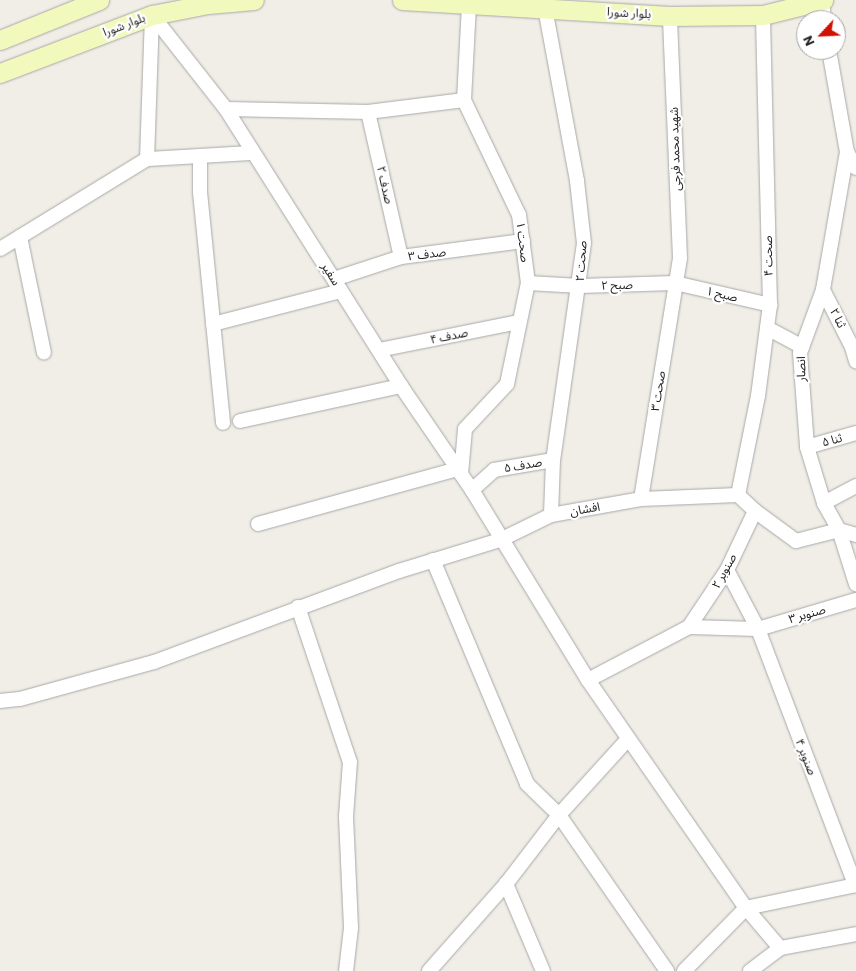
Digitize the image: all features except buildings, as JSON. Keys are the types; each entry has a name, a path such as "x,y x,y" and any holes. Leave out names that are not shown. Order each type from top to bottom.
{"main road":[{"path":"0,40 99,0"},
{"name":"بلوار شورا","path":"0,73 152,15 208,4 254,0"},
{"name":"بلوار شورا","path":"402,0 470,1 670,16 763,15 822,0"}],"street":[{"name":"صحت ۱","path":"459,472 465,429 507,384 528,283 520,215 464,100 470,1"},
{"name":"صحت ۲","path":"545,8 577,181 584,243 580,286 552,460 552,515"},
{"name":"سفیر","path":"152,15 226,109 252,153 401,386 472,490 500,540 588,680 746,908 780,948"},
{"path":"147,159 152,15"},
{"name":"صحت ۴","path":"738,494 770,305 763,15"},
{"name":"شهید محمد فرجی","path":"670,16 680,258 675,283"},
{"path":"831,60 847,152 856,168"},
{"path":"226,109 368,112 464,100"},
{"name":"صدف ۲","path":"368,112 401,257"},
{"name":"انصار","path":"847,152 824,290 802,347 801,371 808,447 824,503 839,530 856,584"},
{"path":"0,249 147,159 252,153"},
{"path":"200,156 200,192 223,423"},
{"path":"20,237 44,353"},
{"name":"صدف ۳","path":"213,324 338,285 401,257 523,242"},
{"name":"صبح ۲","path":"528,283 580,286 675,283"},
{"name":"صبح ۱","path":"675,283 770,305"},
{"name":"صحت ۳","path":"641,500 675,283"},
{"name":"ثنا ۲","path":"824,290 852,347 856,361"},
{"name":"صدف ۴","path":"379,350 519,322"},
{"path":"767,328 802,347"},
{"path":"240,421 401,386"},
{"name":"ثنا ۵","path":"808,447 856,433"},
{"name":"صدف ۵","path":"472,490 494,470 552,460"},
{"path":"258,524 459,472"},
{"path":"824,503 856,486"},
{"path":"738,494 754,511 796,541 839,530 856,535"},
{"name":"افشان","path":"0,701 20,699 154,662 298,607 433,560 500,540 552,515 641,500 738,494"},
{"name":"صنوبر ۲","path":"690,627 727,570 754,511"},
{"path":"433,560 527,784 560,815 667,971"},
{"name":"صنوبر ۴","path":"727,570 758,629 855,885"},
{"name":"صنوبر ۳","path":"690,627 758,629 856,600"},
{"path":"298,607 350,762 346,817 352,928 346,971"},
{"path":"588,680 690,627"},
{"path":"429,971 506,884 560,815 628,739"},
{"path":"506,884 543,971"},
{"path":"684,971 746,908 855,885"},
{"path":"750,971 780,948 856,934"}]}
